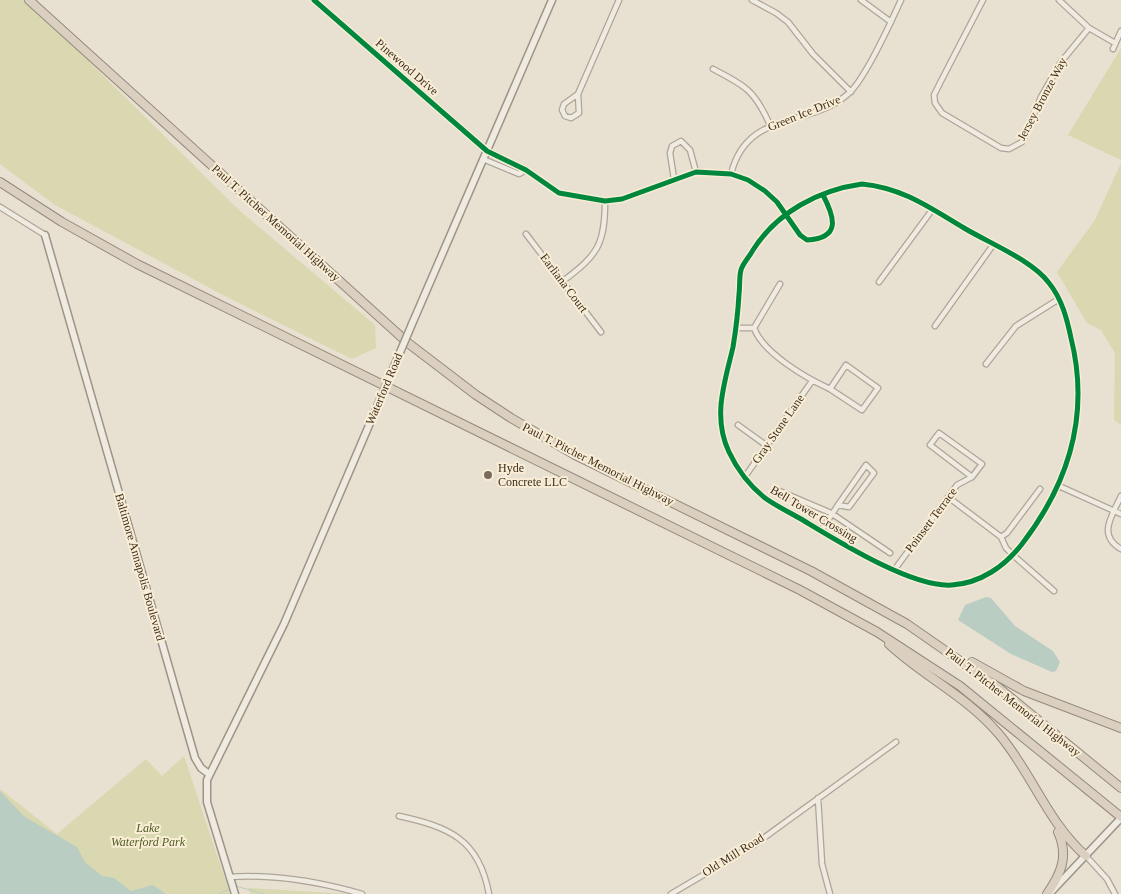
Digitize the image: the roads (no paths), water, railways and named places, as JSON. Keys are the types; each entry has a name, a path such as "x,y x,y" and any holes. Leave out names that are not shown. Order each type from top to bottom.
{"highway":[{"name":"Paul T. Pitcher Memorial Highway","path":"29,0 408,343 476,395 511,418 576,455 811,571 907,624 999,688 1121,788"},
{"name":"Paul T. Pitcher Memorial Highway","path":"0,182 62,222 137,264 800,590 877,632 972,696 1121,818"},
{"path":"907,624 944,643 1005,682 1121,728"},
{"path":"877,632 891,646 958,696 984,719 1010,749 1069,841 1086,856"},
{"path":"1048,894 1058,878 1064,858 1062,841 1049,812"}],"main road":[{"name":"Waterford Road","path":"209,774 284,624 552,0"},
{"name":"Baltimore Annapolis Boulevard","path":"45,235 195,758 201,768 209,774"},
{"path":"209,774 205,791 207,802 235,894"},
{"path":"1048,894 1121,818"}],"street":[{"name":"Pinewood Drive","path":"314,0 487,151 526,170 559,193 605,201"},
{"path":"578,94 564,104 562,110 565,116 571,118 579,113 578,94 619,0"},
{"path":"752,0 788,22 813,54 851,92"},
{"path":"861,0 890,22"},
{"name":"Green Ice Drive","path":"731,174 738,153 749,138 770,126 836,102 851,92 901,0"},
{"name":"Jersey Bronze Way","path":"983,0 934,95 935,103 942,113 1001,148 1009,149 1022,142 1041,97 1061,62 1089,28"},
{"path":"1059,0 1089,28 1115,43"},
{"path":"1113,49 1121,31"},
{"path":"713,69 750,90 759,101 770,126"},
{"path":"674,179 670,154 672,146 681,142 690,150 696,172"},
{"path":"484,159 519,174 526,170"},
{"path":"563,281 583,266 598,245 605,226 605,201 622,199 696,172 731,174 748,180 766,191 786,213 800,235 806,240 821,238 834,225 832,214 822,195"},
{"name":"Bell Tower Crossing","path":"853,186 883,186 899,191 993,244 1041,274 1049,282 1066,316 1074,350 1078,384 1073,441 1059,486 1039,522 1013,555 997,570 975,580 953,585 930,584 849,548 765,498 744,478 728,450 720,416 721,394 736,328 741,270 770,227 786,213 833,189 853,186"},
{"path":"0,207 45,235"},
{"path":"880,282 932,210"},
{"name":"Earliana Court","path":"526,234 601,332"},
{"path":"934,326 993,244"},
{"path":"754,328 780,284"},
{"path":"986,364 1016,326 1059,299"},
{"path":"736,328 754,328"},
{"path":"754,328 763,345 812,381 830,389 862,410 878,388 846,365 830,389"},
{"name":"Gray Stone Lane","path":"744,478 812,381"},
{"path":"738,425 767,446"},
{"path":"939,433 982,464 972,477 930,444 939,433"},
{"path":"821,531 831,513 866,465 874,473 849,507 838,504"},
{"name":"Poinsett Terrace","path":"895,569 957,485 972,477"},
{"path":"1059,486 1121,514"},
{"path":"778,490 831,513 890,554"},
{"path":"1002,537 1040,490"},
{"path":"1121,496 1108,526 1108,535 1112,543 1121,549"},
{"path":"948,497 1002,537 1006,548 1054,591"},
{"name":"Old Mill Road","path":"671,894 754,845 896,742"},
{"path":"818,798 822,864 830,894"},
{"path":"399,816 448,829 463,840 482,865 489,894"},
{"path":"1086,856 1107,879 1115,894"},
{"path":"229,878 244,876 304,881 362,894"}],"waterway":[{"path":"236,886 264,894"},
{"path":"219,894 230,889"}],"place":[{"name":"Hyde Concrete LLC","path":"488,475"}],"park label":[{"name":"Lake Waterford Park","path":"148,835"}]}
